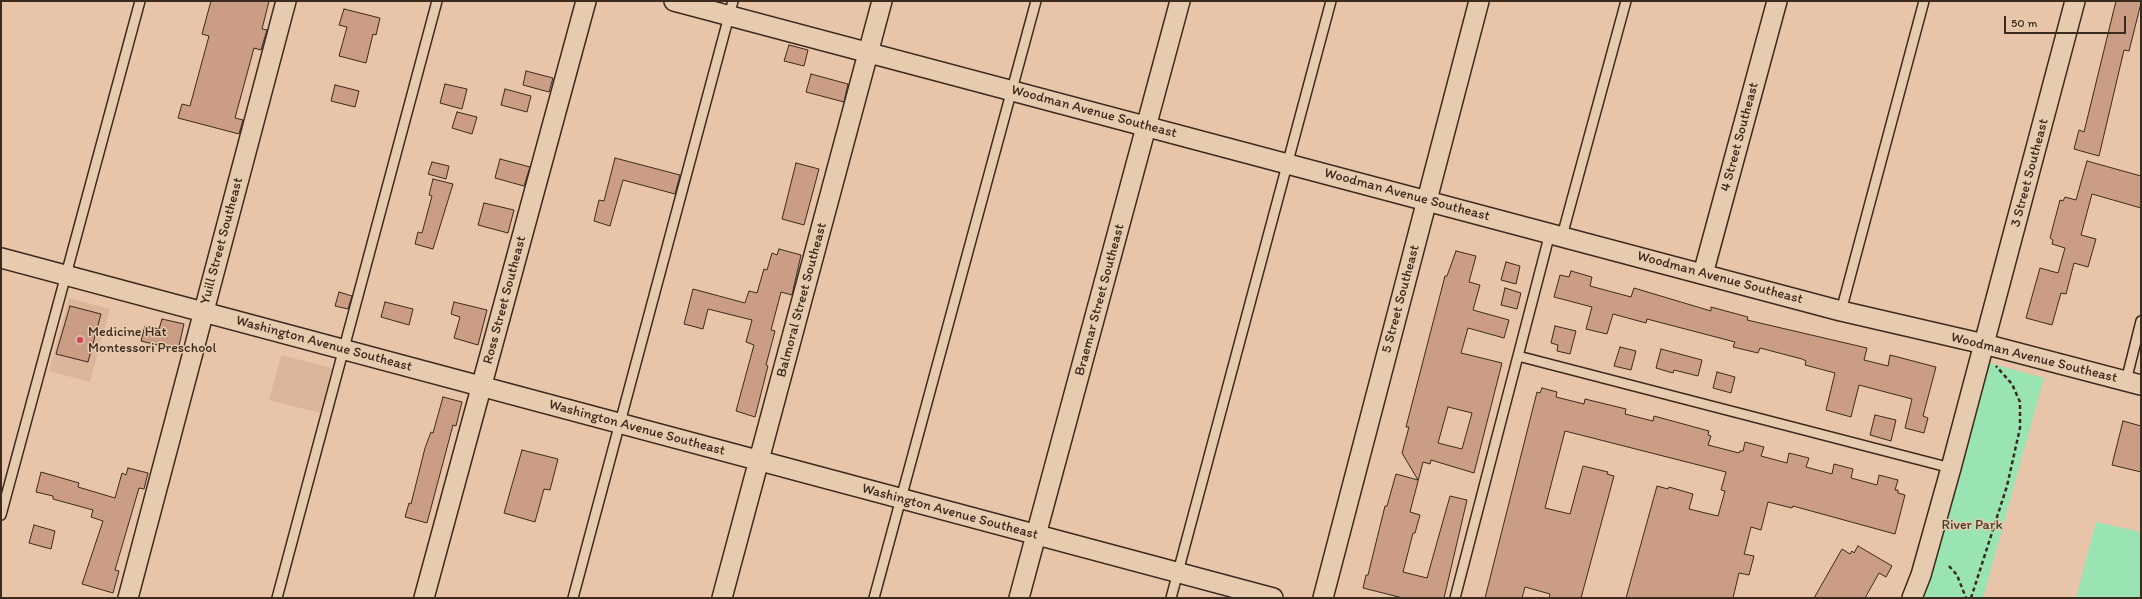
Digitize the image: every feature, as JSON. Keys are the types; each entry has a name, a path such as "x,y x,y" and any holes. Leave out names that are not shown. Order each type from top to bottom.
{"street":[{"name":"Yuill Street Southeast","path":"128,598 286,1"},
{"name":"Ross Street Southeast","path":"424,598 586,1"},
{"name":"Woodman Avenue Southeast","path":"674,1 731,8 868,52 1012,91 1841,311 1984,344 2133,383"},
{"name":"Balmoral Street Southeast","path":"722,598 882,1"},
{"name":"Braemar Street Southeast","path":"1019,598 1180,1"},
{"name":"5 Street Southeast","path":"1323,598 1479,1"},
{"name":"4 Street Southeast","path":"1703,274 1777,1"},
{"name":"3 Street Southeast","path":"1912,598 1921,575 1951,468 2075,1"},
{"name":"Washington Avenue Southeast","path":"1,258 1273,598"}],"lane":[{"path":"1,515 140,1"},
{"path":"277,598 437,1"},
{"path":"874,598 1036,1"},
{"path":"1171,598 1330,1"},
{"path":"1455,598 1518,356 1626,1"},
{"path":"1841,311 1924,1"},
{"path":"573,598 731,8"},
{"path":"2133,383 2141,321"},
{"path":"1518,356 1951,468"}],"path":[{"path":"1971,598 2007,486 2020,428 2020,402 2012,384 1994,364"},
{"path":"1949,566 1957,575 1966,598"}],"shaded area":[{"name":"Medicine Hat Montessori Preschool","path":"69,298 110,309 90,382 49,371"},
{"path":"281,355 332,368 320,413 269,400"}],"green space":[{"name":"River Park","path":"1986,362 2044,378 1983,598 1920,598"},
{"path":"2096,522 2141,532 2141,598 2076,598"}],"building":[{"path":"211,1 269,1 262,29 267,30 261,50 254,48 235,118 243,120 239,134 178,118 182,104 190,106 209,36 202,34"},
{"path":"2116,1 2141,1 2141,3 2129,51 2124,50 2099,156 2074,149 2079,130 2084,132"},
{"path":"344,9 380,18 376,35 373,34 366,63 339,56 347,27 339,25"},
{"path":"789,45 808,50 804,66 784,61"},
{"path":"526,71 553,78 549,92 523,85"},
{"path":"811,74 848,84 844,102 806,92"},
{"path":"445,84 467,89 462,109 440,103"},
{"path":"335,85 359,91 355,107 331,101"},
{"path":"505,89 531,96 527,112 501,105"},
{"path":"457,112 477,117 472,134 452,128"},
{"path":"615,158 680,175 675,194 623,180 610,226 594,221 599,200 604,201"},
{"path":"500,159 530,167 524,186 495,178"},
{"path":"2087,161 2141,176 2141,208 2092,194 2081,235 2096,239 2088,267 2074,263 2066,294 2061,293 2052,325 2026,318 2040,268 2058,273 2065,248 2052,244 2053,240 2050,238 2060,200 2063,201 2065,197 2076,200"},
{"path":"432,162 449,166 446,179 428,174"},
{"path":"796,163 819,169 804,225 782,219"},
{"path":"433,179 453,184 433,249 415,244 418,232 422,233 432,196 429,195"},
{"path":"484,203 514,210 508,233 478,225"},
{"path":"779,249 801,255 792,295 781,292 771,330 775,331 766,365 768,366 755,417 736,411 754,345 746,342 752,320 708,309 703,329 684,324 693,289 745,303 749,291 757,293 764,269 767,270 772,253 777,255"},
{"path":"1456,251 1476,256 1469,282 1480,285 1473,310 1509,320 1504,338 1468,328 1461,353 1502,363 1474,473 1431,460 1430,464 1423,462 1410,512 1420,515 1415,533 1413,533 1403,572 1427,578 1450,496 1467,500 1444,598 1403,598 1363,588 1366,575 1368,575 1385,506 1387,506 1396,474 1418,480 1402,453 1409,427 1406,427 1445,276 1447,276","holes":["1448,407 1472,413 1462,449 1438,443"]},
{"path":"1506,262 1520,266 1516,284 1501,280"},
{"path":"1571,271 1592,277 1590,286 1631,297 1634,288 1711,311 1711,307 1748,317 1747,320 1867,348 1864,360 1888,366 1890,355 1936,367 1923,416 1928,418 1924,433 1905,428 1912,399 1859,385 1851,417 1826,410 1835,373 1805,365 1806,361 1802,359 1760,348 1758,353 1733,347 1735,342 1647,319 1646,323 1613,314 1607,334 1586,329 1592,307 1554,297 1560,275 1569,277"},
{"path":"1505,288 1521,293 1517,309 1501,305"},
{"path":"339,292 352,296 348,309 335,306"},
{"path":"385,302 413,309 409,325 381,317"},
{"path":"454,302 487,310 478,345 454,338 460,317 451,314"},
{"path":"70,306 101,314 88,362 56,354"},
{"path":"162,319 184,324 178,350 141,341 145,326 159,329"},
{"path":"1555,326 1576,331 1570,354 1557,351 1558,345 1551,343"},
{"path":"1620,347 1636,351 1631,370 1614,366"},
{"path":"1661,349 1702,360 1698,376 1674,370 1673,373 1656,368"},
{"path":"1717,372 1735,377 1731,393 1713,388"},
{"path":"1542,388 1557,392 1556,397 1584,404 1585,399 1626,409 1625,414 1653,421 1654,416 1709,431 1708,435 1711,436 1708,445 1739,453 1740,451 1743,451 1745,442 1764,447 1761,456 1787,463 1789,453 1809,458 1806,467 1832,474 1834,464 1853,469 1851,478 1877,485 1879,475 1898,480 1895,490 1898,490 1898,493 1905,495 1895,534 1793,506 1792,508 1768,502 1761,530 1751,527 1744,554 1754,556 1749,575 1739,573 1733,598 1626,598 1657,486 1668,489 1669,487 1693,494 1689,509 1718,516 1725,491 1721,490 1726,472 1565,431 1545,508 1570,514 1583,466 1608,472 1607,474 1614,476 1581,598 1549,598 1550,594 1525,587 1522,598 1485,598 1537,392 1540,393"},
{"path":"443,397 462,402 456,426 453,425 427,523 405,517 409,503 411,504 425,448 431,432 433,433"},
{"path":"1875,415 1896,420 1891,441 1870,435"},
{"path":"2123,421 2141,426 2141,472 2112,465"},
{"path":"522,450 558,459 550,490 544,489 535,522 504,513"},
{"path":"128,468 148,473 144,489 139,488 115,570 119,571 113,593 82,584 103,521 91,517 93,510 53,499 53,496 36,492 41,472 79,483 78,487 115,498 122,473 126,475"},
{"path":"34,525 55,531 51,549 29,543"},
{"path":"1858,546 1892,566 1886,577 1879,573 1865,598 1814,598 1842,549 1850,554 1852,551 1854,553"}],"place":[{"name":"Medicine Hat Montessori Preschool","path":"80,340"}]}
